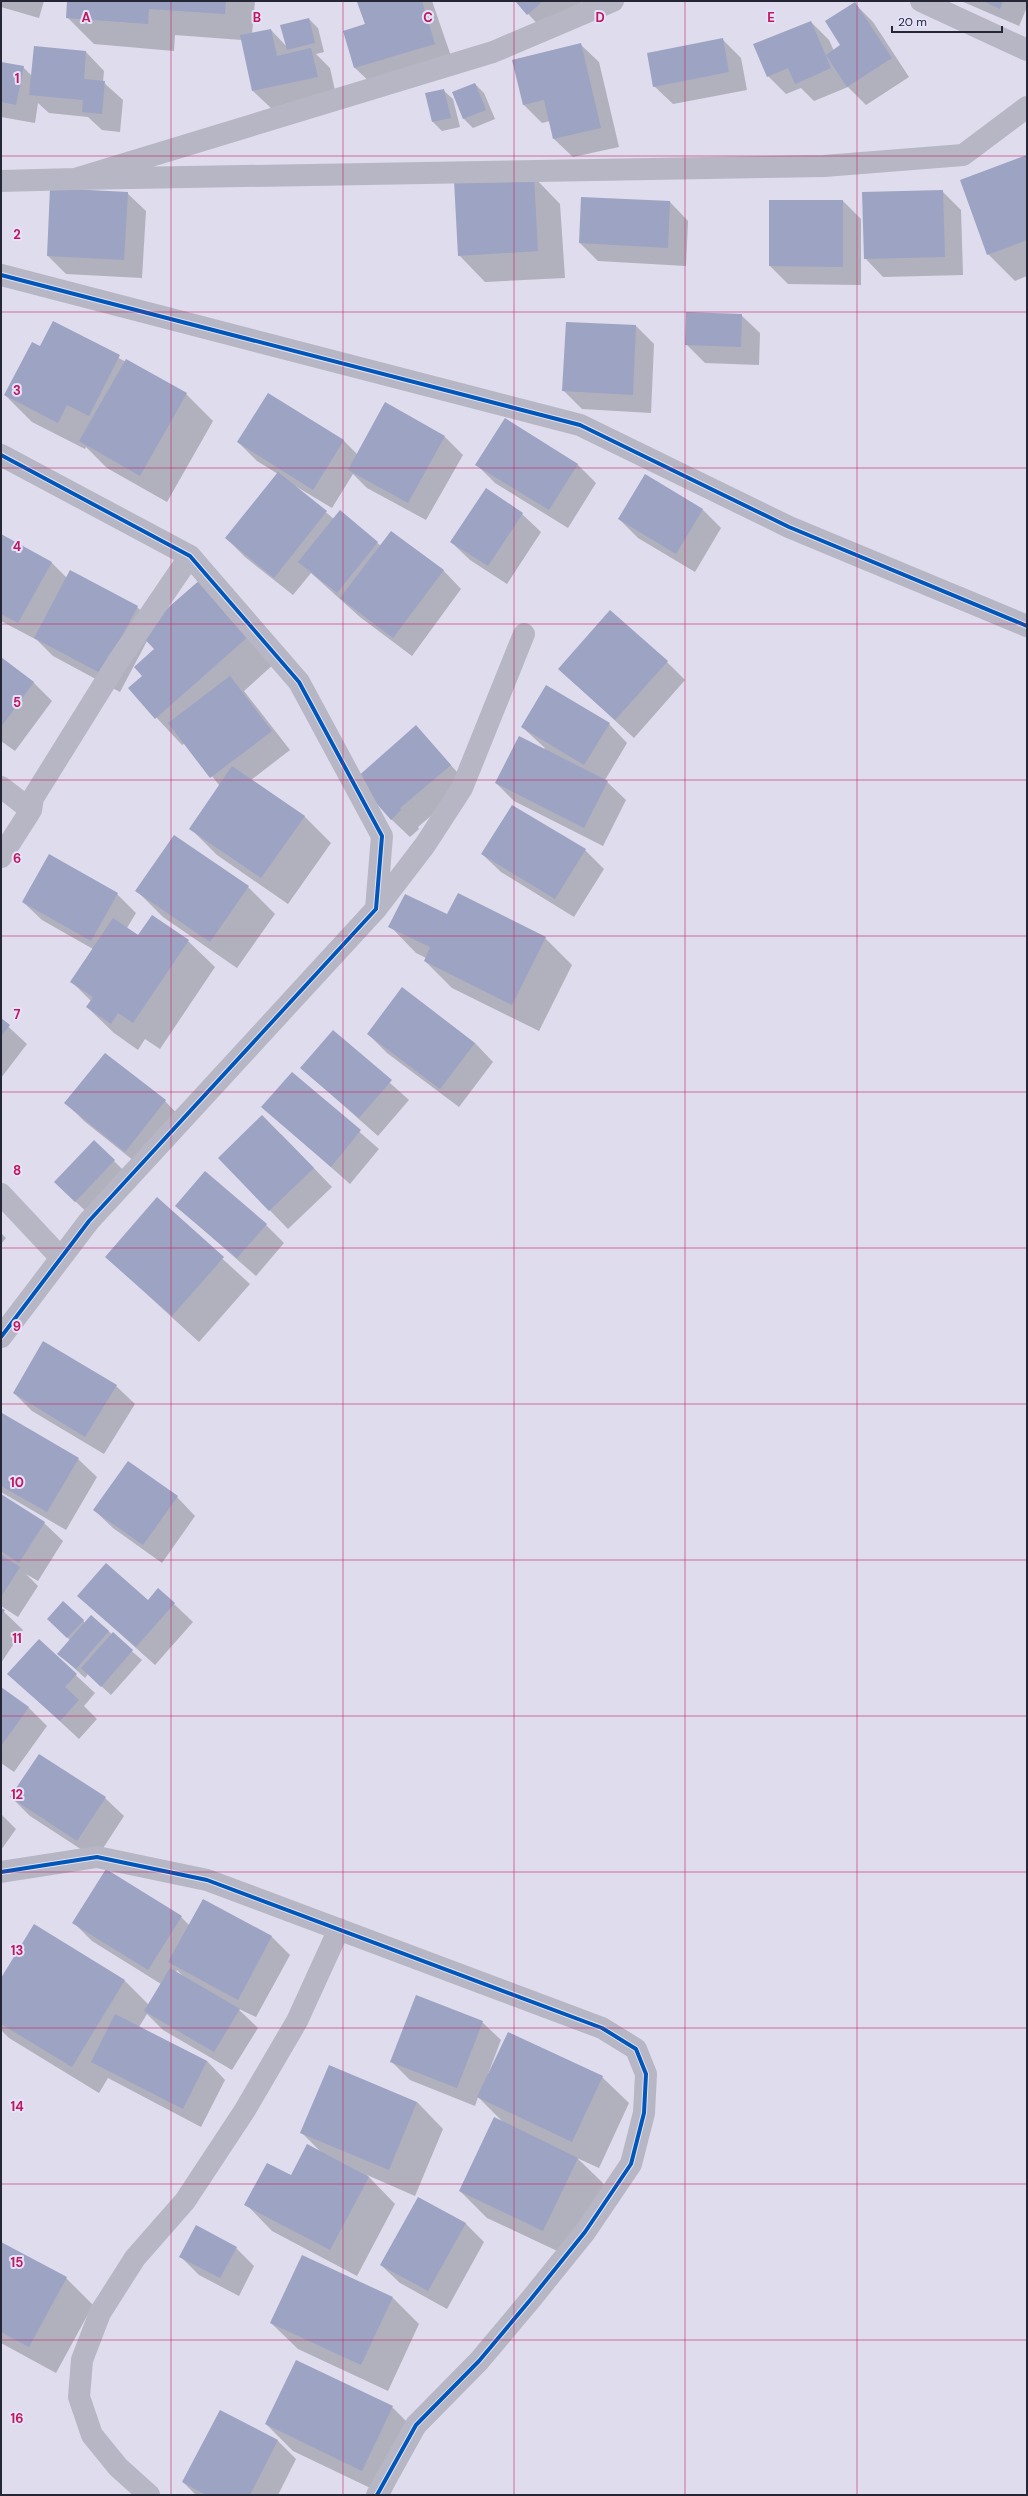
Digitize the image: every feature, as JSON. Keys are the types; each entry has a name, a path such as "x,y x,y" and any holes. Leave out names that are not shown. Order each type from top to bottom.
{"street":[{"path":"75,179 493,52 613,1"},
{"path":"921,1 1027,50"},
{"path":"1,181 824,166 963,155 1027,107"},
{"path":"1,275 580,425 789,527 1027,626"},
{"path":"1,455 190,556 299,682 382,836 376,909"},
{"path":"1,857 31,810 33,798 112,669 190,556"},
{"path":"1,1337 89,1221 376,909 425,845 462,788 524,634"},
{"path":"1,787 31,810"},
{"path":"1,1194 61,1258"},
{"path":"1,1872 97,1857 208,1880 602,2028 636,2049 646,2074 644,2114 631,2164 585,2232 532,2299 479,2361 416,2425 377,2495"},
{"path":"148,2495 118,2467 92,2435 78,2397 82,2360 100,2313 135,2258 185,2201 245,2110 298,2021 339,1928"}],"building":[{"path":"67,1 226,1 225,14 149,9 148,24 66,18"},
{"path":"422,1 435,44 354,68 343,31 365,24 357,2"},
{"path":"515,1 543,1 527,15"},
{"path":"983,1 1003,1 1000,9"},
{"path":"855,2 892,58 847,87 826,55 840,45 825,21"},
{"path":"309,18 315,43 287,50 280,25"},
{"path":"811,21 831,68 795,84 788,68 767,77 753,44"},
{"path":"271,29 277,56 311,48 318,77 252,91 240,35"},
{"path":"723,38 729,72 653,87 647,53"},
{"path":"581,43 601,128 553,139 544,100 523,105 512,60"},
{"path":"34,46 86,51 84,79 105,81 102,114 82,112 83,100 29,95"},
{"path":"1,62 24,66 16,105 1,102"},
{"path":"475,83 486,110 463,119 452,92"},
{"path":"444,89 451,118 432,122 425,93"},
{"path":"1027,155 1027,240 987,255 960,180"},
{"path":"534,176 538,251 458,256 454,180"},
{"path":"50,188 128,192 124,260 47,256"},
{"path":"943,190 945,257 864,259 862,192"},
{"path":"581,197 670,201 668,248 579,243"},
{"path":"769,200 843,200 843,267 769,266"},
{"path":"686,312 742,314 741,347 685,345"},
{"path":"53,321 120,355 89,416 67,405 58,423 4,395 32,342 40,346"},
{"path":"566,322 636,325 633,395 562,391"},
{"path":"126,359 187,393 140,476 79,441"},
{"path":"268,393 344,440 313,490 237,442"},
{"path":"385,402 445,436 408,503 348,470"},
{"path":"505,418 578,464 549,510 475,465"},
{"path":"278,472 327,511 274,578 225,538"},
{"path":"645,474 703,509 676,554 618,519"},
{"path":"486,488 523,513 488,566 450,542"},
{"path":"340,510 378,542 337,593 298,562"},
{"path":"391,531 444,570 393,638 340,598"},
{"path":"1,534 52,562 18,623 1,614"},
{"path":"70,570 138,606 102,674 34,638"},
{"path":"201,579 250,635 155,719 128,688 142,676 134,667 154,649 139,633"},
{"path":"610,610 668,661 615,720 558,669"},
{"path":"1,657 34,682 1,727"},
{"path":"230,676 272,731 210,778 168,723"},
{"path":"546,685 610,723 584,765 521,727"},
{"path":"416,725 451,765 400,808 401,810 391,820 355,779"},
{"path":"519,736 608,781 584,828 495,783"},
{"path":"232,766 305,816 261,878 189,829"},
{"path":"512,805 586,849 555,899 481,854"},
{"path":"174,835 249,886 210,942 135,891"},
{"path":"49,854 118,893 91,941 22,902"},
{"path":"458,893 546,937 512,1005 424,961 430,947 388,927 405,894 447,914"},
{"path":"152,915 189,940 133,1023 118,1013 111,1024 86,1007 93,997 70,982 113,918 138,935"},
{"path":"402,987 475,1043 440,1089 367,1034"},
{"path":"1,1018 10,1025 1,1036"},
{"path":"333,1030 392,1080 359,1118 300,1068"},
{"path":"105,1053 166,1100 125,1152 64,1103"},
{"path":"292,1072 361,1130 331,1167 261,1107"},
{"path":"262,1115 314,1168 269,1211 218,1158"},
{"path":"94,1140 115,1160 75,1202 54,1182"},
{"path":"205,1171 267,1224 237,1258 175,1206"},
{"path":"157,1197 224,1257 172,1316 105,1257"},
{"path":"43,1341 117,1385 85,1437 13,1393"},
{"path":"2,1413 79,1458 47,1512 1,1486"},
{"path":"128,1461 178,1496 143,1545 93,1510"},
{"path":"1,1494 45,1522 19,1563 1,1551"},
{"path":"1,1555 20,1567 1,1597"},
{"path":"106,1563 148,1600 158,1588 175,1603 136,1647 77,1596"},
{"path":"63,1601 84,1620 67,1638 47,1619"},
{"path":"1,1608 5,1610 1,1617"},
{"path":"91,1615 109,1631 76,1669 57,1654"},
{"path":"113,1632 133,1650 101,1687 81,1668"},
{"path":"39,1639 77,1674 65,1687 79,1700 60,1721 7,1674"},
{"path":"1,1687 29,1707 1,1746"},
{"path":"39,1754 106,1797 77,1841 10,1797"},
{"path":"106,1869 182,1916 148,1970 72,1923"},
{"path":"203,1899 272,1936 238,2000 168,1962"},
{"path":"34,1924 125,1980 72,2067 1,2024 1,1978"},
{"path":"170,1968 240,2009 214,2052 144,2011"},
{"path":"416,1995 483,2021 457,2088 390,2062"},
{"path":"115,2014 207,2061 183,2109 91,2062"},
{"path":"508,2032 603,2076 572,2142 477,2097"},
{"path":"329,2065 417,2102 389,2170 300,2133"},
{"path":"494,2117 578,2158 543,2231 459,2191"},
{"path":"307,2144 369,2177 330,2250 244,2205 267,2163 291,2175"},
{"path":"418,2197 466,2223 428,2291 380,2265"},
{"path":"196,2225 237,2247 220,2278 179,2257"},
{"path":"1,2242 67,2277 29,2347 1,2332"},
{"path":"302,2255 393,2297 361,2365 270,2323"},
{"path":"296,2360 393,2406 362,2471 265,2424"},
{"path":"220,2410 278,2440 250,2495 206,2495 182,2482"}],"cycle path":[{"path":"1,275 580,425 789,527 1027,626"},
{"path":"1,455 190,556 299,682 382,836 376,909 89,1221 1,1337"},
{"path":"1,1872 97,1857 207,1880 602,2028 636,2049 646,2074 644,2113 631,2164 585,2232 531,2299 479,2361 416,2425 377,2495"}]}
